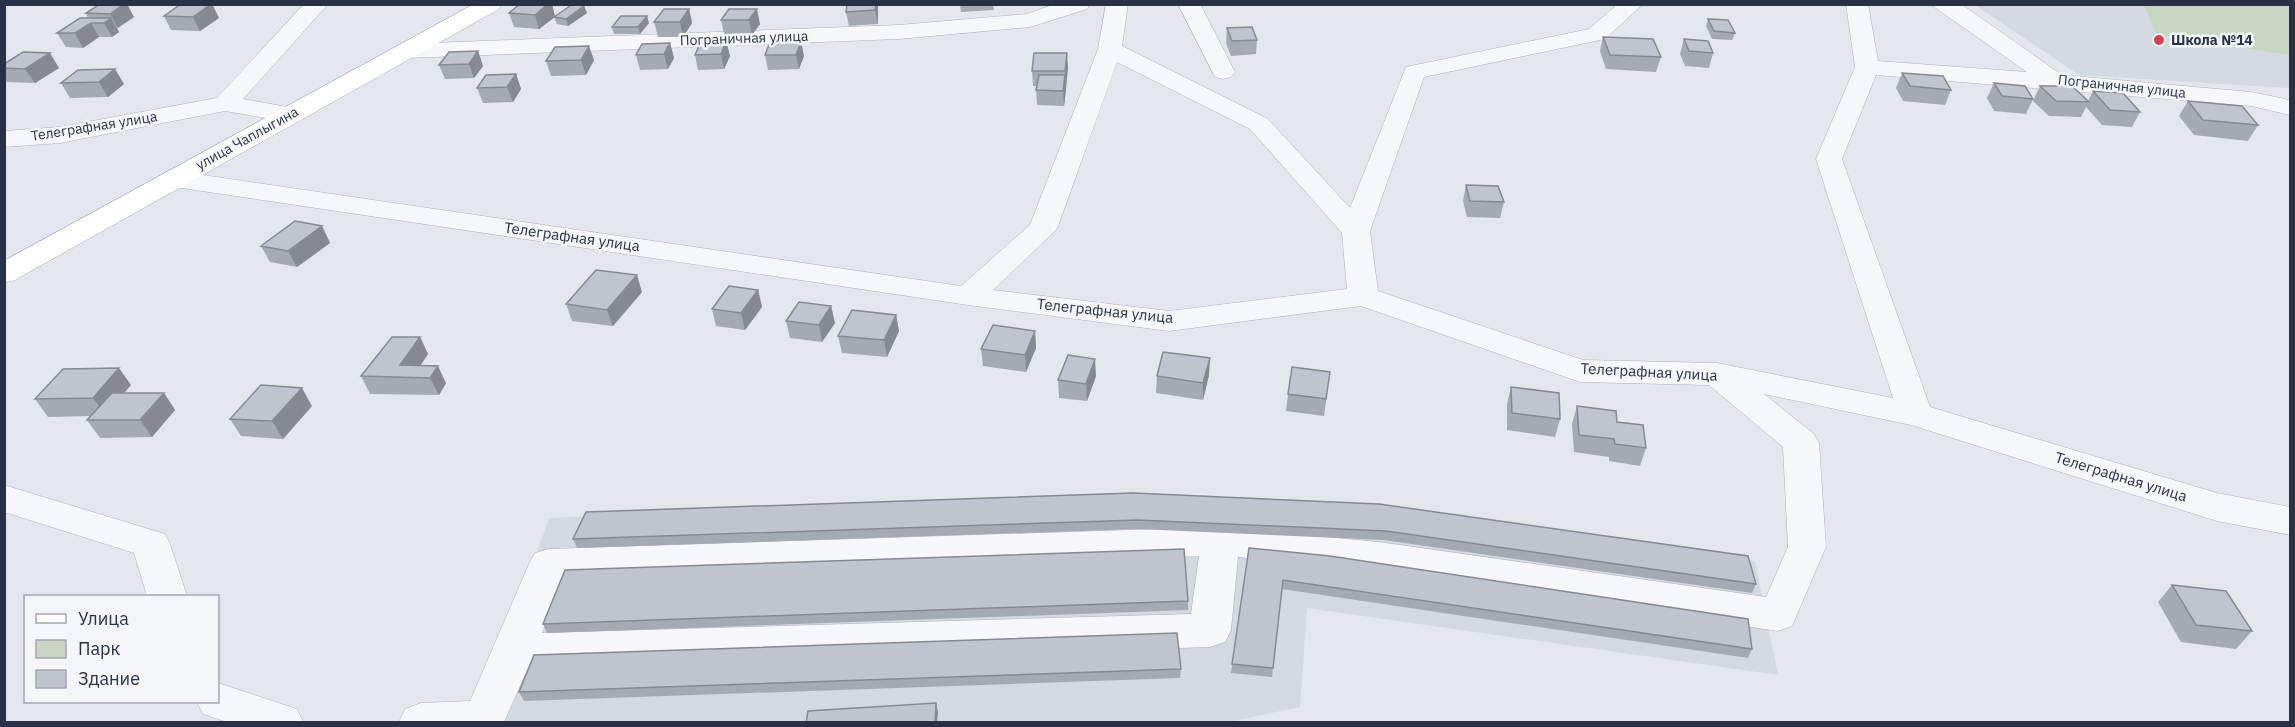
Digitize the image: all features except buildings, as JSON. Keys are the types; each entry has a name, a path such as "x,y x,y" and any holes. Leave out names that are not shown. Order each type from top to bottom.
{"main road":[{"name":"улица Чаплыгина","path":"4,274 491,4"}],"street":[{"path":"225,104 316,4"},
{"name":"Пограничная улица","path":"406,51 899,32 1030,20 1079,4"},
{"path":"968,296 1043,229 1110,49 1117,4"},
{"path":"1189,4 1223,72"},
{"path":"1363,297 1356,231 1414,72 1597,34 1632,4"},
{"path":"1857,4 1867,67 1828,159 1915,414"},
{"name":"Пограничная улица","path":"1941,4 1947,5 2056,82 2251,99 2290,106"},
{"path":"1110,49 1259,124 1356,231"},
{"path":"1867,67 2056,82"},
{"name":"Телеграфная улица","path":"4,139 60,135 225,104 290,114"},
{"name":"Телеграфная улица","path":"175,179 968,296 1169,321 1363,297 1580,370 1717,374 1915,414 2217,507 2290,521"},
{"path":"421,723 484,718 549,564 1220,541 1379,557 1778,615 1807,548 1801,443 1717,374"},
{"path":"4,498 150,544 166,595"},
{"path":"514,651 1210,630 1220,541"},
{"path":"219,701 281,723"}],"shaded area":[{"name":"Школа №14","path":"1975,5 2290,5 2290,88 2079,75"},
{"path":"1129,496 1375,507 1755,561 1778,675 1307,608 1300,707 1229,722 478,722 549,518"}],"green space":[{"path":"2144,5 2290,5 2290,55 2156,34"}],"place":[{"name":"Школа №14","path":"2159,40"}]}
